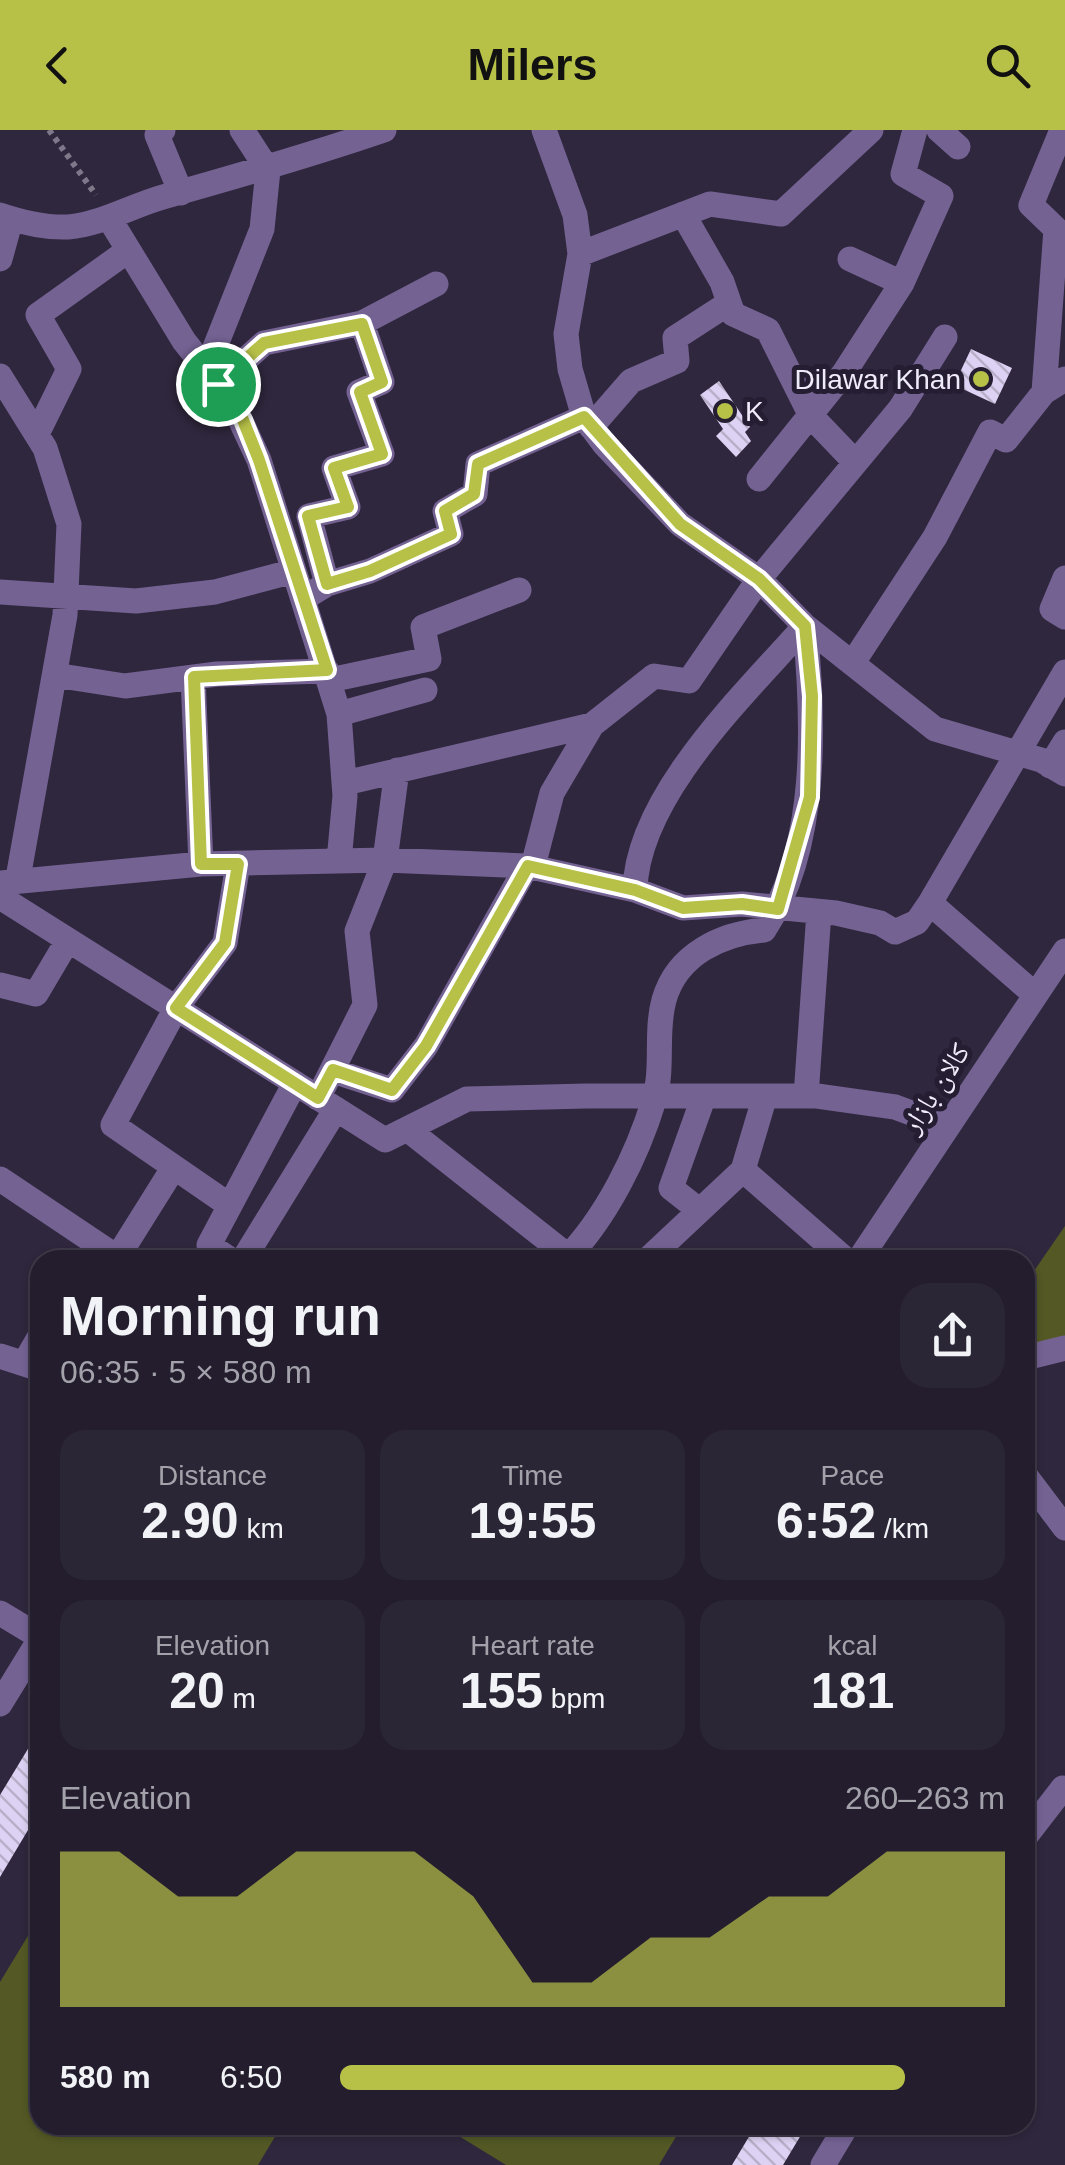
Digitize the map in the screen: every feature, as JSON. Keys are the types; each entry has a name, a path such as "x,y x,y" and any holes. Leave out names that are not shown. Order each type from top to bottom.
{"street":[{"path":"163,130 158,135 182,193"},
{"path":"212,377 262,228 268,170 242,130"},
{"path":"0,260 6,217 65,227 109,218 384,130"},
{"path":"544,130 575,214 580,254 566,334 570,369 587,422 680,524 759,579 805,626 854,660 935,729 1019,753 1058,770 1065,742"},
{"path":"580,254 710,204 781,214 871,130"},
{"path":"760,479 811,416 902,283 941,196 904,174 916,130"},
{"path":"854,660 934,537 990,432 1006,440 1055,386 1056,229 1031,205 1062,130"},
{"path":"683,214 733,314 768,330 811,416 855,462"},
{"path":"109,218 126,252 243,420 339,714 344,784 339,862"},
{"path":"37,434 69,369 38,315 126,252"},
{"path":"850,258 902,283"},
{"path":"212,377 264,343 362,324 436,284"},
{"path":"304,598 327,584 370,571 451,534 445,511 474,494 478,464 587,422 631,381 677,360 675,338 729,302"},
{"path":"327,584 308,516 348,507 334,468 382,454 360,392 382,382 362,324"},
{"path":"333,1070 392,1090 426,1046 530,866 552,793 592,725 654,676 689,681 759,579 900,409 945,338"},
{"path":"0,376 37,434 67,506 67,594 54,675 4,891"},
{"path":"0,592 136,601 215,592 294,571"},
{"path":"1065,578 1052,608 1065,617"},
{"path":"54,675 126,686 194,677 328,675 429,659 423,627 520,590"},
{"path":"635,890 636,861 667,794 732,708 805,626"},
{"path":"575,1250 629,1167 656,1096 664,999 690,958 729,933 764,930 778,909 810,797 812,696 805,626"},
{"path":"4,891 201,864 385,860 530,866 635,890 683,908 742,904 819,912 880,924 895,932 917,922 930,903 1065,672"},
{"path":"194,677 201,864"},
{"path":"339,714 426,690"},
{"path":"344,784 592,725"},
{"path":"247,1250 327,1104 333,1070 365,1004 357,931 385,860 398,770"},
{"path":"229,1205 113,1125 176,1008 225,943 238,864"},
{"path":"4,891 68,940 385,1140 468,1100 806,1096 895,1107 946,1126"},
{"path":"930,903 1033,993"},
{"path":"806,1096 819,912"},
{"path":"1,989 36,994 68,940"},
{"name":"کالان بازار","path":"865,1250 1065,950"},
{"path":"216,1250 209,1245 295,1083"},
{"path":"699,1210 671,1188 704,1096"},
{"path":"658,1250 743,1170 765,1096"},
{"path":"407,1129 558,1250"},
{"path":"124,1250 174,1166"},
{"path":"743,1170 835,1250"},
{"path":"0,1179 88,1250"},
{"path":"1035,1356 1065,1348"},
{"path":"1035,1488 1065,1528"},
{"path":"0,1613 30,1632"},
{"path":"0,1704 30,1654"},
{"path":"1035,1824 1063,1788 1065,1791"},
{"path":"823,2165 840,2135"}],"path":[{"path":"49,130 84,174 109,218"}],"green space":[{"path":"1065,1226 1065,1348 1035,1356 1035,1270"},
{"path":"30,1932 30,2135 276,2135 258,2165 0,2165 0,1982"},
{"path":"457,2135 677,2135 659,2165 506,2165"}],"building":[{"path":"971,349 1012,368 995,404 954,385"},
{"name":"K","path":"719,381 750,427 745,432 751,441 736,457 716,436 723,429 700,395"},
{"path":"30,1746 30,1827 0,1877 0,1795"},
{"path":"750,2135 801,2135 783,2165 732,2165"}],"place":[{"name":"Dilawar Khan","path":"981,379"},
{"name":"K","path":"725,411"}],"route":[{"path":"362,324 382,382 360,392 382,454 334,468 348,507 308,516 327,584 370,571 451,534 445,511 474,494 478,464 584,417 605,445 680,524 759,579 805,626 812,696 810,797 778,909 742,904 683,908 635,890 528,866 426,1046 392,1090 333,1070 318,1098 176,1008 225,943 238,864 201,864 194,677 327,670 259,460 243,420 218,384 264,343 362,324"}]}
